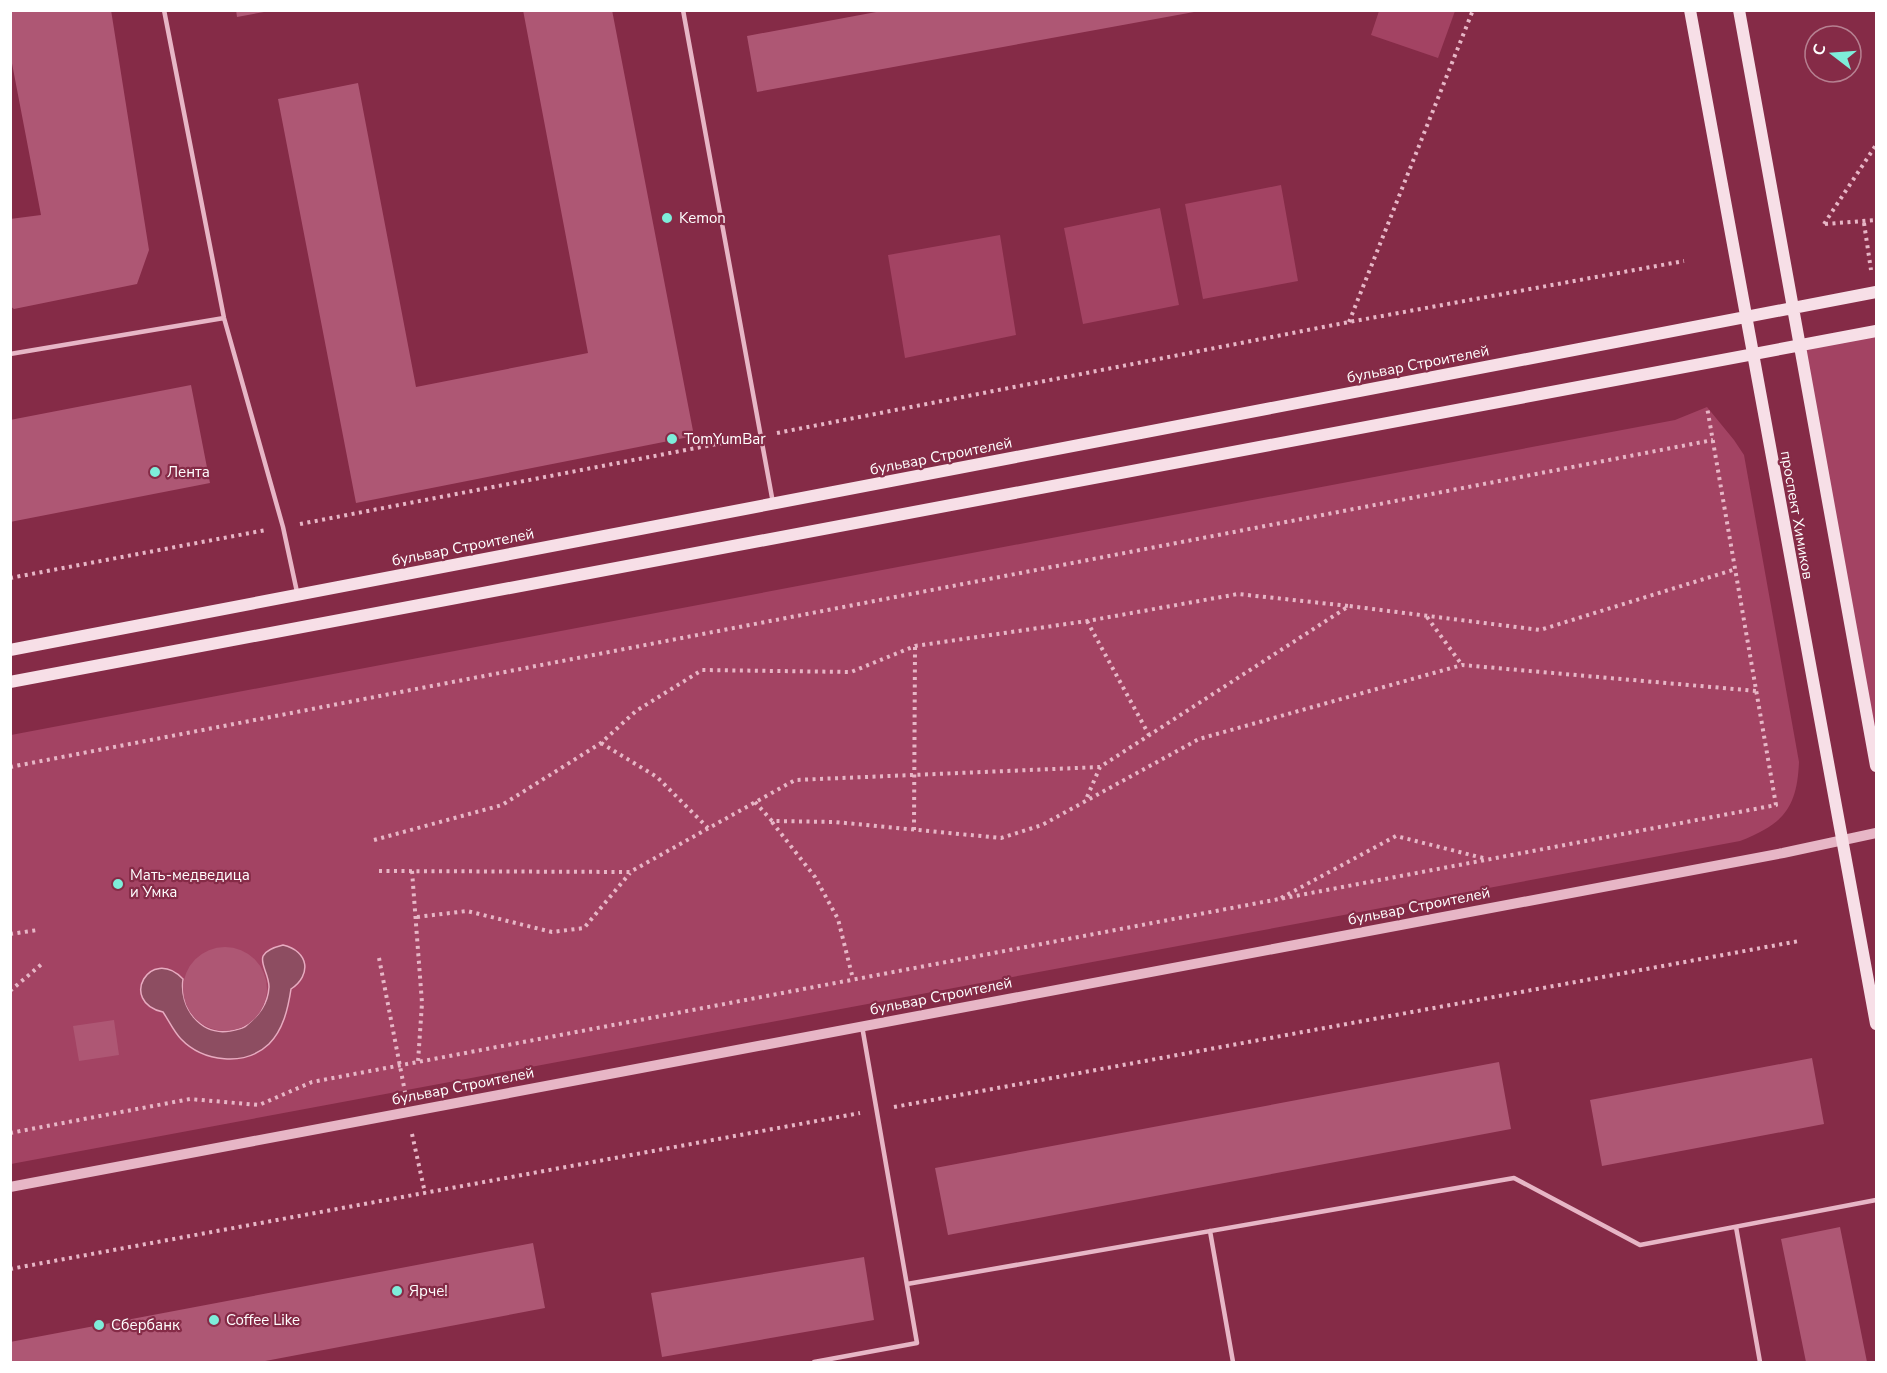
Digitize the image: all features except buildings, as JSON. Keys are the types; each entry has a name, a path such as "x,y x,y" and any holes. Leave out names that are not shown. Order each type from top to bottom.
{"main road":[{"name":"проспект Химиков","path":"1690,10 1876,1024"},
{"path":"1739,10 1876,765"},
{"name":"бульвар Строителей","path":"10,650 1876,292"},
{"path":"10,682 1754,356 1876,331"}],"street":[{"name":"бульвар Строителей","path":"10,1187 1876,833"}],"lane":[{"path":"164,10 224,318 283,527 297,595"},
{"path":"683,10 773,503"},
{"path":"10,354 224,318"},
{"path":"814,1362 917,1343 862,1026"},
{"path":"907,1284 1514,1178 1640,1245 1876,1200"},
{"path":"1736,1227 1760,1362"},
{"path":"1210,1231 1233,1362"}],"path":[{"path":"1349,322 1473,10"},
{"path":"1876,145 1824,224 1864,223 1876,220"},
{"path":"1864,223 1876,292"},
{"path":"10,578 1349,322 1684,261"},
{"path":"10,1133 190,1099 259,1105 312,1082 1776,805 1707,407"},
{"path":"10,767 1713,440"},
{"path":"374,840 502,805 601,743 636,711 702,670 851,672 915,646 1087,621 1238,594 1540,630 1736,569"},
{"path":"417,917 467,911 552,932 584,927 630,872 795,780 1100,767 1349,606"},
{"path":"1427,616 1462,665"},
{"path":"1087,621 1149,735"},
{"path":"914,830 915,646"},
{"path":"772,821 835,822 1001,838 1042,825 1087,798 1199,739 1462,665 1757,691"},
{"path":"601,743 657,777 708,828"},
{"path":"1087,798 1100,767"},
{"path":"755,802 816,877 838,919 853,980"},
{"path":"1278,899 1396,836 1490,859"},
{"path":"379,870 630,872"},
{"path":"412,871 422,1003 418,1062"},
{"path":"10,934 38,930"},
{"path":"10,1269 1799,941"},
{"path":"380,958 405,1093"},
{"path":"10,991 43,963"},
{"path":"412,1134 425,1193"}],"shaded area":[{"path":"1379,11 1455,11 1438,58 1371,35"},
{"path":"1281,185 1298,281 1203,299 1185,204"},
{"path":"1160,208 1179,305 1083,324 1064,228"},
{"path":"1000,235 1016,335 905,358 888,255"},
{"path":"1876,331 1876,765 1800,346"},
{"path":"1707,407 1744,455 1799,762 1795,792 1785,813 1755,835 1740,841 11,1164 11,735 1675,420"},
{"path":"283,945 298,952 305,964 305,971 298,983 291,989 286,1012 274,1038 259,1051 248,1056 224,1059 212,1057 190,1047 174,1030 163,1012 150,1006 142,998 141,988 150,972 160,968 171,970 183,979 184,1000 188,1009 201,1024 219,1031 241,1029 259,1013 267,999 269,987 263,957 272,949"}],"place":[{"name":"Kemon","path":"667,218"},
{"name":"TomYumBar","path":"672,439"},
{"name":"Лента","path":"155,472"},
{"name":"Мать-медведица и Умка","path":"118,884"},
{"name":"Ярче!","path":"397,1291"},
{"name":"Coffee Like","path":"214,1320"},
{"name":"Сбербанк","path":"99,1325"}]}
